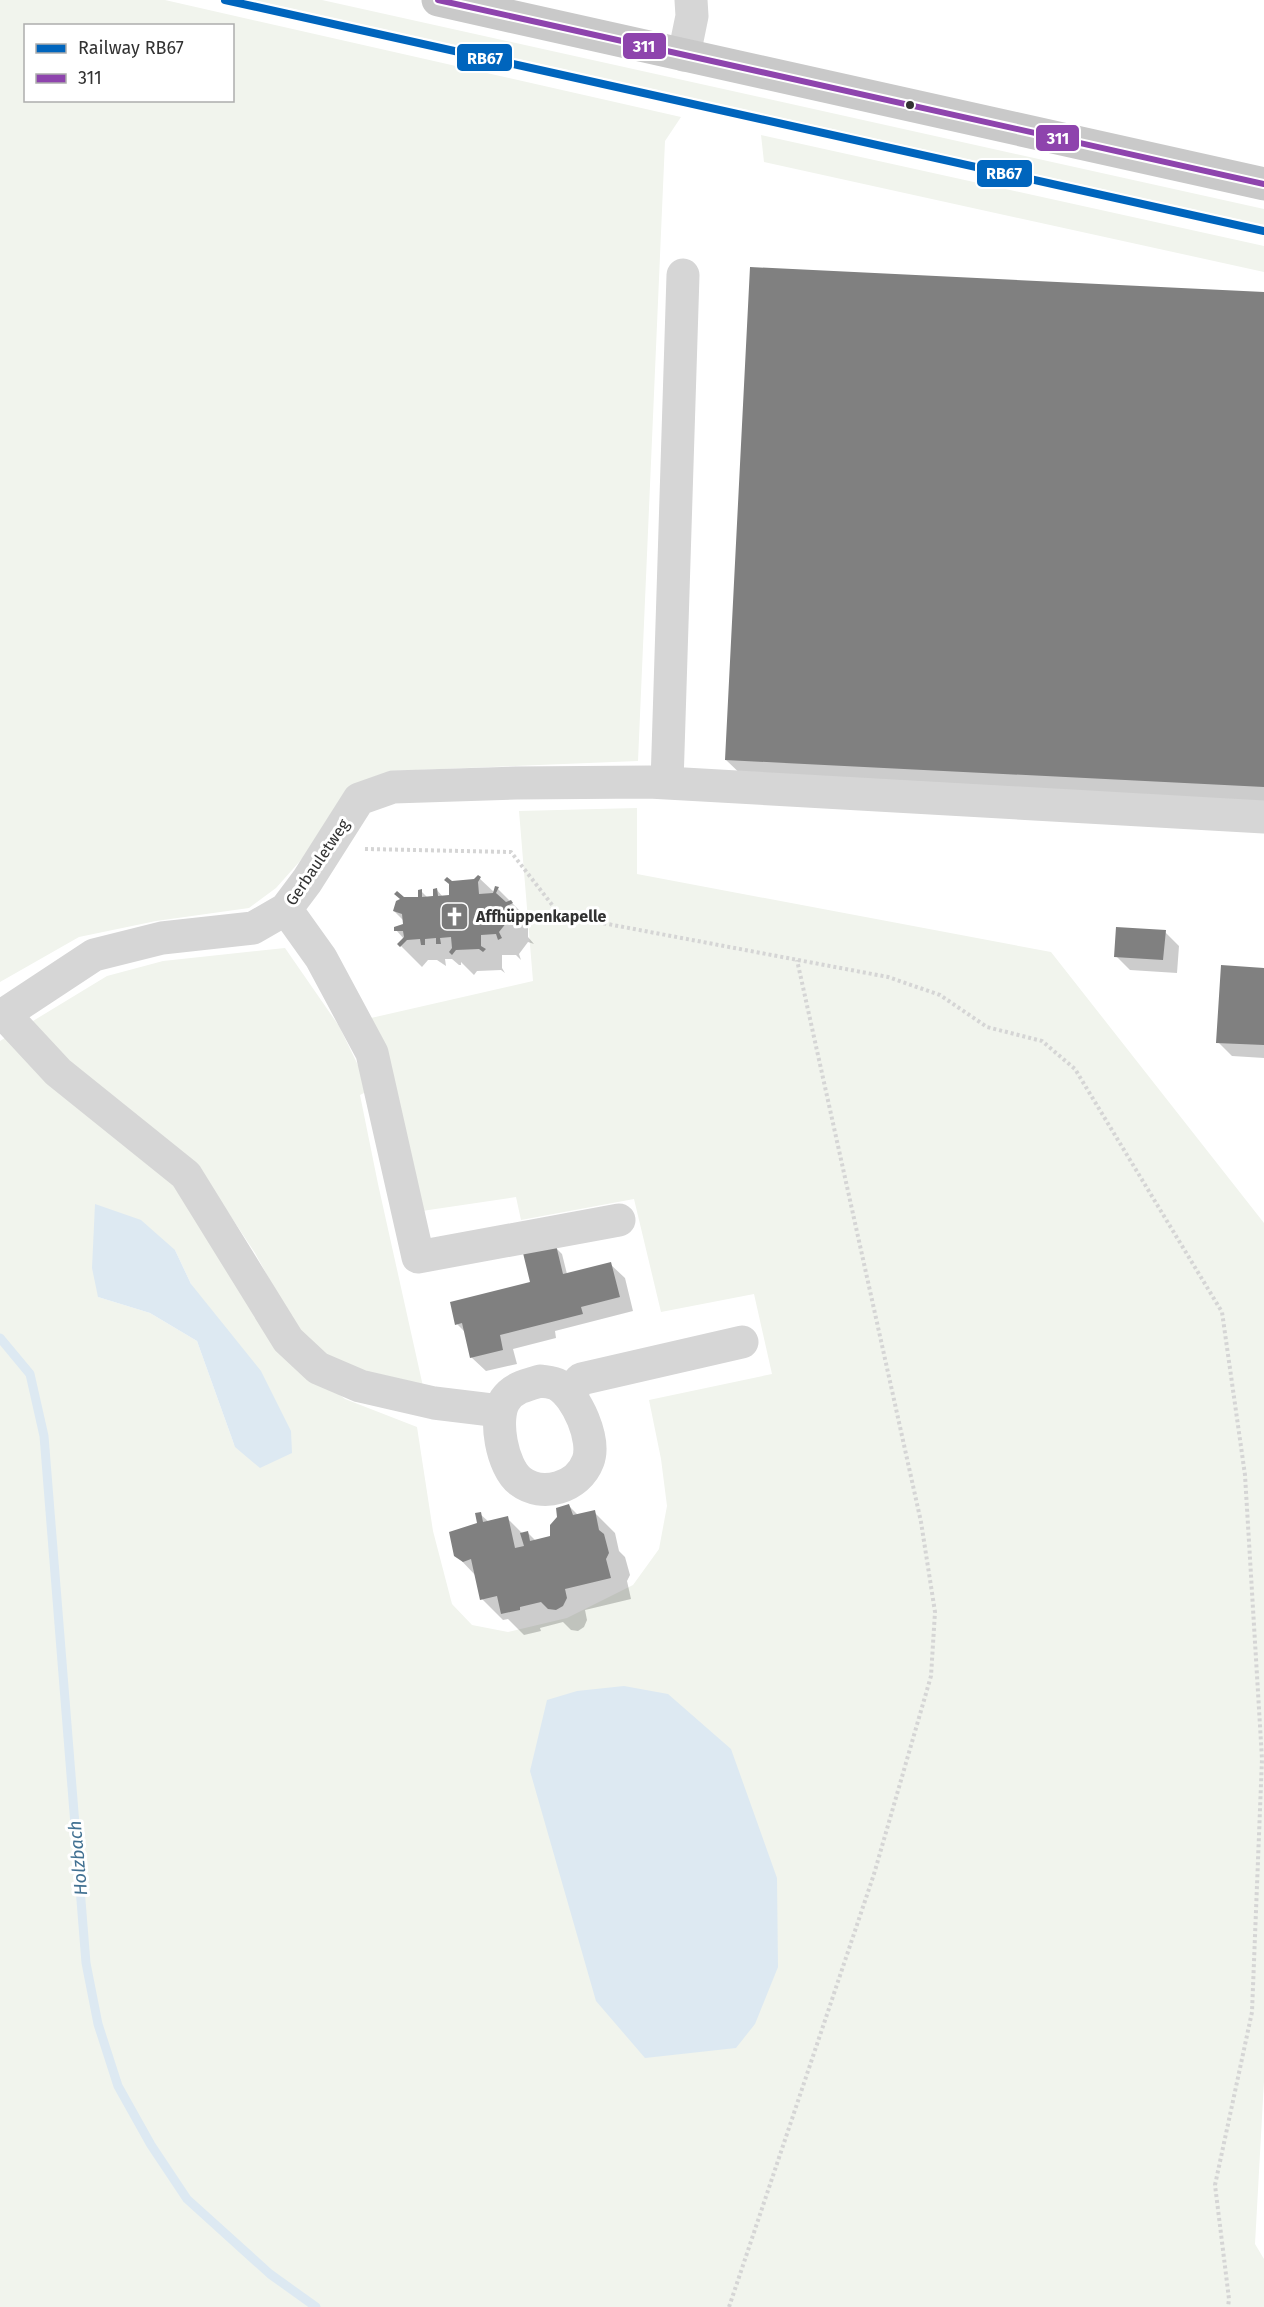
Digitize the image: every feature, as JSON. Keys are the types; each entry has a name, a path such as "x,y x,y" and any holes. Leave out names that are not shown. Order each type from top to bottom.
{"main road":[{"path":"438,0 1264,184"}],"street":[{"path":"684,55 692,16 691,0"},
{"path":"658,783 683,275"},
{"name":"Gerbauletweg","path":"2,1016 94,956 162,938 253,928 286,909 359,799 393,787 516,783 658,783 1264,817"},
{"path":"286,909 321,958 372,1053 418,1257 619,1220"},
{"path":"2,1016 58,1072 186,1175 288,1340 318,1368 360,1386 434,1403 500,1411"},
{"path":"568,1394 581,1378 742,1342"},
{"path":"540,1381 557,1384 568,1394 582,1413 588,1436 589,1460 580,1475 565,1486 538,1490 519,1480 506,1460 500,1433 500,1411 505,1399 517,1388 540,1381"}],"path":[{"path":"328,848 511,852 560,915 888,977 940,995 987,1027 1042,1041 1075,1069 1222,1312 1245,1475 1262,1759 1252,2012 1215,2185 1229,2299 1228,2307"},
{"path":"729,2307 874,1874 931,1676 935,1611 921,1522 797,960"}],"shaded area":[{"path":"0,0 165,0 681,117 665,141 638,761 389,771 309,851 276,888 249,908 156,921 79,937 0,982"},
{"path":"254,0 322,0 1264,209 1264,225"},
{"path":"761,135 1264,246 1264,272 764,162"},
{"path":"637,808 637,874 1051,952 1264,1223 1264,2081 1255,2244 1264,2259 1264,2307 0,2307 0,1041 107,976 163,961 285,948 339,1026 370,1090 360,1095 424,1391 327,1361 296,1328 255,1253 220,1200 178,1186 282,1350 345,1399 417,1427 433,1531 452,1604 472,1625 508,1632 567,1618 633,1585 659,1549 667,1506 661,1459 649,1400 772,1374 754,1294 661,1312 634,1199 521,1220 516,1197 422,1211 371,1018 533,981 519,811","holes":["175,1250 191,1284 235,1447 197,1341 150,1313 98,1297"]},
{"path":"95,1204 141,1220 175,1250 191,1284 261,1371 291,1431 292,1453 260,1468 235,1447 197,1341 150,1313 98,1297 92,1268"},
{"path":"624,1686 668,1694 731,1749 777,1878 778,1967 755,2024 736,2048 645,2058 596,2001 530,1771 547,1700 577,1691"}],"building":[{"path":"750,267 1264,292 1264,787 725,760"},
{"name":"Affhüppenkapelle","path":"478,875 481,877 478,882 479,894 493,893 495,886 499,887 496,893 506,902 511,900 513,903 507,906 508,919 514,921 513,924 507,922 499,932 502,938 498,940 496,934 481,935 481,946 486,949 483,952 479,949 456,950 452,955 449,952 452,948 451,937 440,938 441,944 436,944 436,938 425,939 425,945 421,945 420,939 407,940 400,947 397,944 404,937 403,931 394,931 394,927 403,924 402,914 393,911 396,901 400,899 394,894 397,891 404,897 418,897 418,890 422,889 422,897 433,896 433,889 437,888 438,896 449,895 449,884 444,880 447,877 452,881 474,879"},
{"path":"1116,927 1166,930 1163,960 1114,957"},
{"path":"1221,965 1264,968 1264,1045 1216,1043"},
{"path":"556,1245 563,1274 611,1262 620,1297 581,1307 583,1314 500,1335 503,1350 470,1358 462,1323 455,1325 450,1302 530,1282 523,1253"},
{"path":"569,1504 573,1515 595,1510 599,1530 604,1534 609,1553 606,1559 611,1578 565,1589 567,1598 563,1606 556,1610 548,1609 541,1602 501,1614 497,1596 480,1600 471,1559 463,1562 454,1556 449,1532 477,1523 475,1513 481,1512 483,1522 508,1516 515,1548 524,1546 520,1533 528,1531 530,1541 550,1536 550,1525 557,1517 556,1508"}],"waterway":[{"name":"Holzbach","path":"0,1338 30,1374 44,1436 86,1963 98,2024 118,2086 151,2145 187,2199 270,2274 316,2307"}],"rail line":[{"name":"RB67","path":"225,0 1264,231"}],"transit line":[{"name":"311","path":"438,0 1264,184"}],"place":[{"name":"Affhüppenkapelle","path":"455,916"}]}
